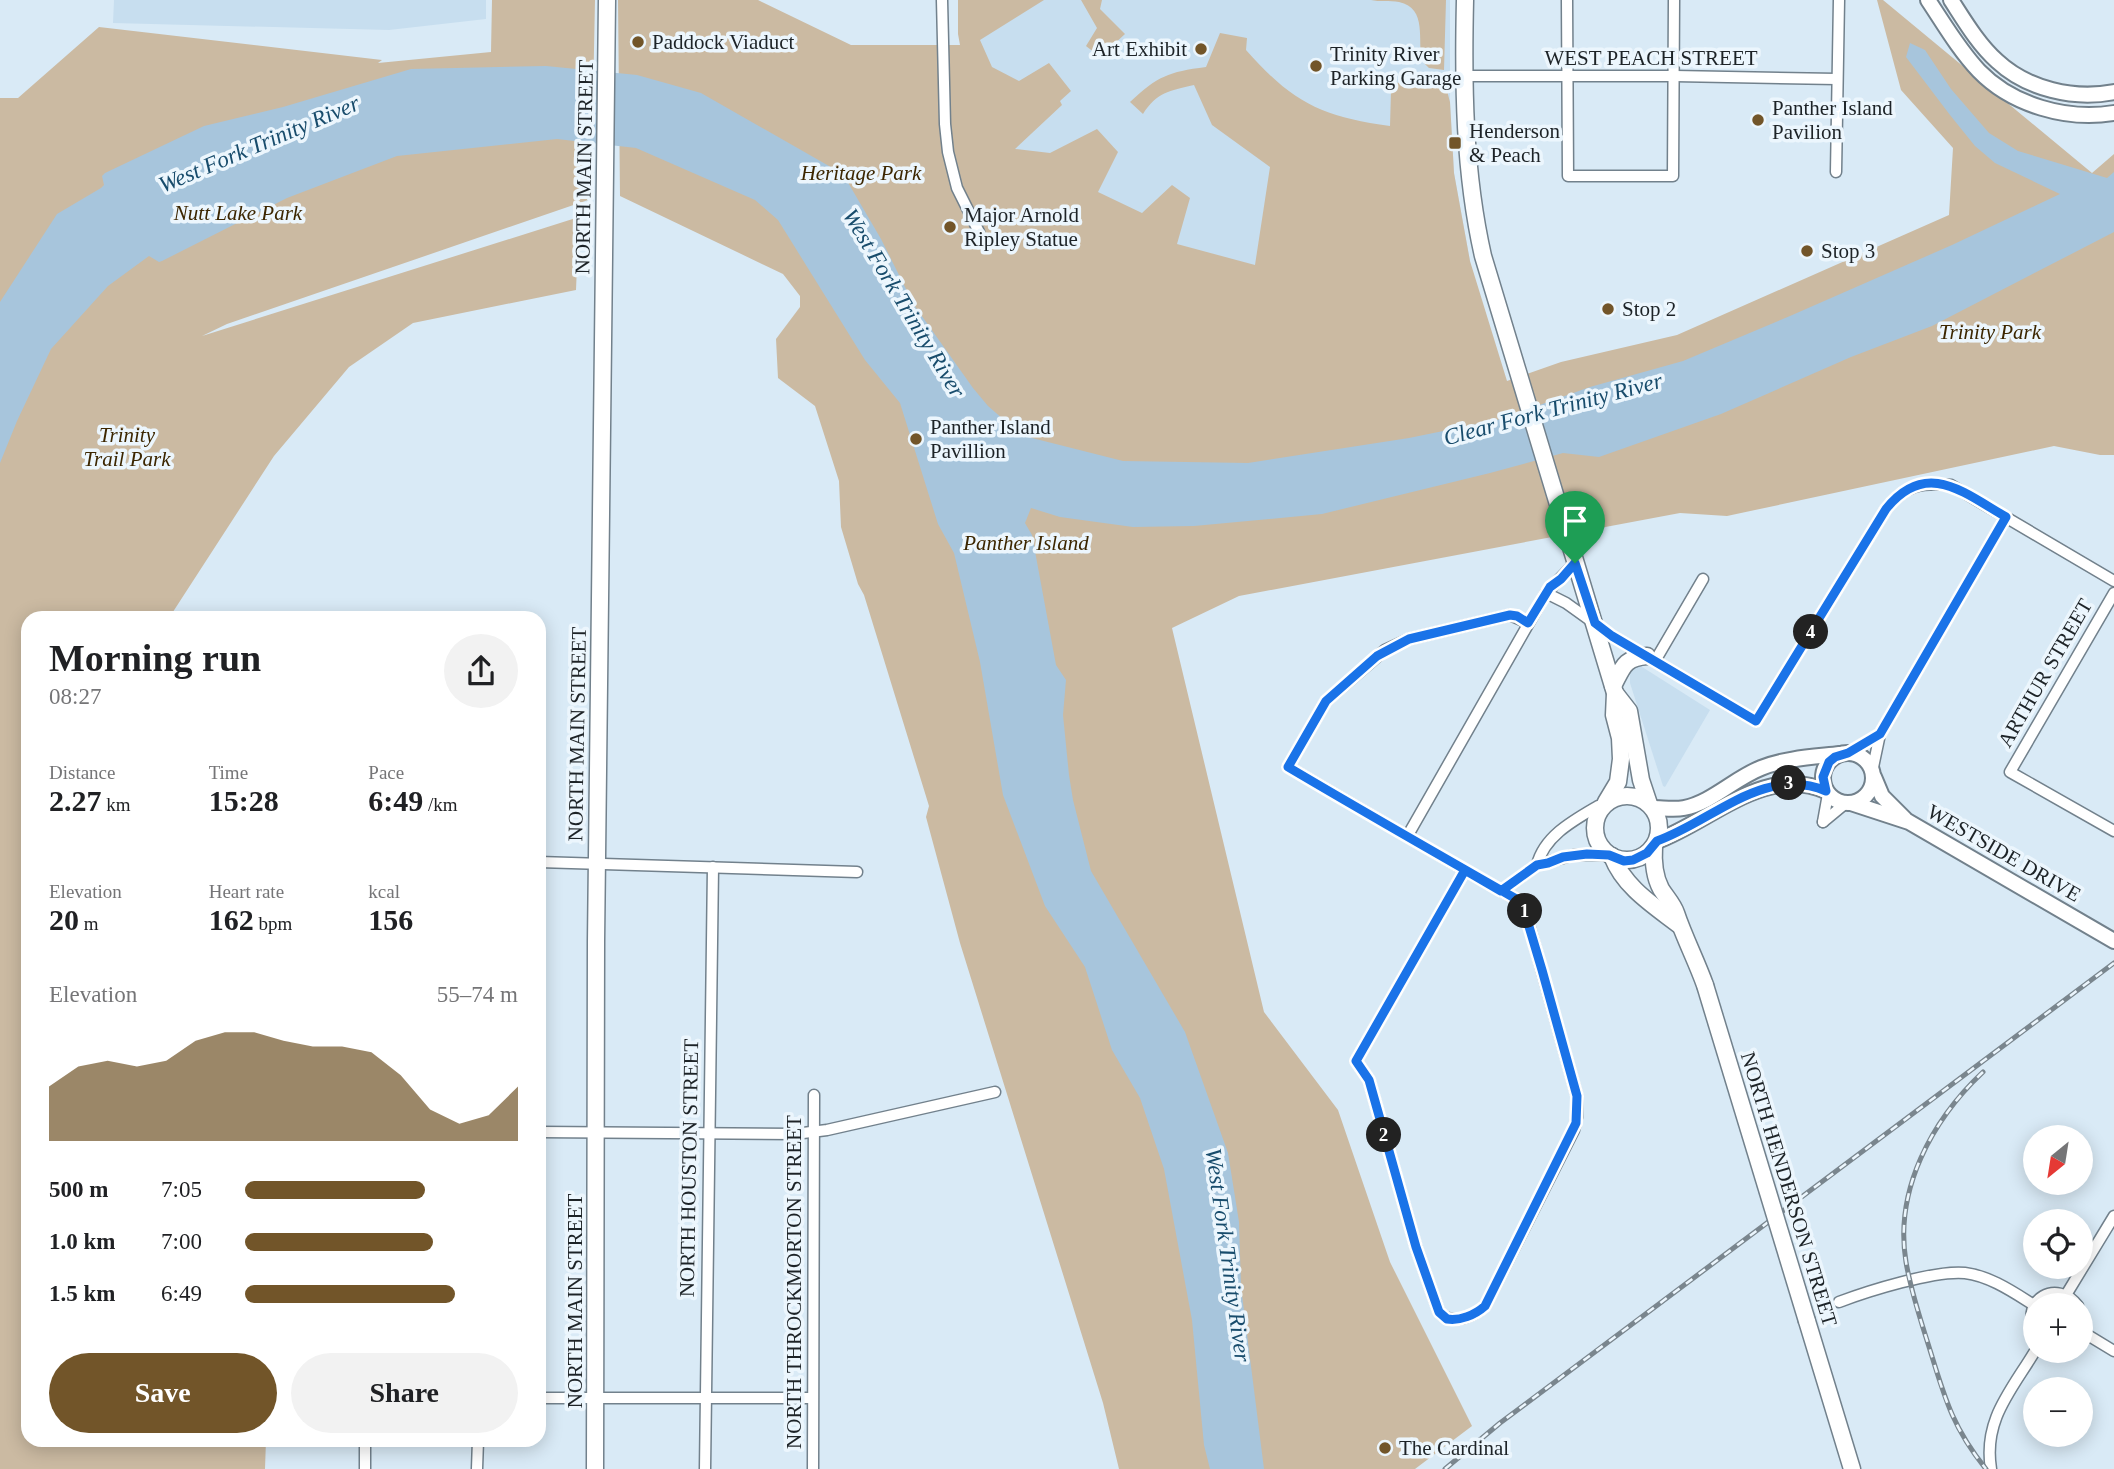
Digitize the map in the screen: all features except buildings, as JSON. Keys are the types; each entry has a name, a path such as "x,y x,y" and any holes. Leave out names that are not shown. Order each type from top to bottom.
{"main road":[{"name":"NORTH MAIN STREET","path":"595,1469 597,865 607,0"},
{"path":"1465,0 1466,135 1472,201 1483,256 1614,690 1622,760 1618,782 1597,815 1596,837 1601,847 1610,855 1624,861 1633,860 1647,853 1656,844 1767,787 1792,783 1807,784 1827,792"},
{"path":"1928,0 1969,59 1987,78 2004,90 2024,101 2053,110 2080,115 2114,113"},
{"path":"1951,0 1984,48 1997,62 2022,78 2047,89 2089,96 2114,92"},
{"path":"1614,690 1628,661 1636,657 1651,659"},
{"path":"1614,690 1629,711 1642,780 1657,816 1659,826 1656,844"},
{"path":"1605,804 1623,796 1634,796 1651,806 1692,806 1759,768 1782,761 1844,754 1863,758 1873,774 1871,789 1861,800 1848,803 1832,798 1827,792 1824,769 1829,762 1844,754"},
{"name":"WESTSIDE DRIVE","path":"1873,774 1882,796 1909,822"},
{"name":"WESTSIDE DRIVE","path":"1848,803 1909,822 2114,941"},
{"name":"NORTH HENDERSON STREET","path":"1656,844 1653,858 1657,880 1675,911 1678,925 1705,985 1852,1469"},
{"name":"NORTH HENDERSON STREET","path":"1610,855 1631,887 1678,925"}],"street":[{"path":"942,0 944,124 948,152 957,188 979,232"},
{"path":"1567,0 1568,176 1673,176 1674,0"},
{"path":"1836,172 1839,0"},
{"name":"WEST PEACH STREET","path":"1464,76 1837,79"},
{"path":"1546,593 1566,603 1612,636 1756,721 1886,509 1901,493 1910,488 1931,483 1951,485 2114,581"},
{"path":"1873,774 1880,734 2006,517"},
{"path":"1408,835 1546,593 1575,563"},
{"path":"1651,659 1703,579"},
{"name":"ARTHUR STREET","path":"2114,593 2010,772 2114,831"},
{"path":"1465,870 1356,1061 1369,1080 1416,1247 1439,1312 1447,1319 1453,1320 1476,1313 1485,1306 1576,1123 1577,1096 1524,907 1518,900 1288,767 1326,701 1385,650 1409,639 1510,615 1528,623"},
{"path":"1844,754 1880,734"},
{"path":"1827,792 1823,822 1848,803"},
{"path":"1537,865 1540,854 1563,828 1581,815 1605,804"},
{"path":"1501,891 1537,865 1574,855 1610,855"},
{"path":"546,862 857,872"},
{"name":"NORTH HOUSTON STREET","path":"705,1469 713,867"},
{"path":"546,1132 813,1132 995,1092"},
{"name":"NORTH THROCKMORTON STREET","path":"813,1469 814,1095"},
{"path":"2067,1293 2114,1216"},
{"path":"1839,1302 1897,1284 1952,1273 1964,1273 1993,1282 2023,1299"},
{"path":"2093,1338 2114,1351"},
{"path":"1993,1469 1989,1440 1994,1419 2028,1363"},
{"path":"546,1398 812,1398"},
{"path":"365,1447 365,1469"},
{"path":"477,1469 478,1447"}],"shaded area":[{"path":"114,0 486,0 486,19 389,30 113,23"},
{"path":"965,0 1450,0 1450,102 1454,173 1470,261 1414,392 986,147"},
{"path":"1635,665 1710,710 1665,787 1630,683 1630,673"}],"green space":[{"name":"Trinity Trail Park","path":"492,0 595,0 591,199 227,324 202,336 579,217 576,290 413,323 349,367 274,456 174,611 21,611 21,1447 266,1447 265,1469 0,1469 0,98 18,98 99,27 382,60 378,63 491,52"},
{"path":"618,0 758,0 851,45 960,45 958,0 1044,0 980,40 992,67 1019,81 1049,63 1071,91 1060,101 1062,105 1015,149 1050,153 1097,129 1118,152 1098,192 1142,213 1172,185 1190,198 1177,244 1255,265 1270,167 1212,125 1194,85 1164,94 1153,101 1143,114 1130,102 1148,86 1164,77 1206,67 1220,33 1247,38 1246,50 1278,83 1309,104 1345,118 1390,126 1391,91 1395,83 1446,87 1450,102 1454,173 1470,261 1507,381 1561,362 1677,335 1949,215 1953,148 1901,90 1877,0 1883,0 2092,173 2114,154 2114,455 2054,446 1727,516 1680,513 1239,596 1172,628 1264,1012 1338,1110 1390,1262 1472,1426 1415,1469 1119,1469 1103,1403 960,943 926,817 929,806 841,527 839,481 815,406 778,378 776,339 800,307 800,296 783,274 620,196"},
{"path":"1081,0 1102,0 1100,9 1125,34 1100,57 1086,46 1097,28"},
{"path":"1371,0 1446,0 1444,70 1429,68 1422,61 1418,18 1408,5"}],"water":[{"path":"1910,43 1925,50 1951,89 1989,133 2018,151 2107,178 2114,172 2114,232 1932,326 1851,357 1721,414 1599,457 1563,453 1322,514 1194,526 1133,527 1060,517 1031,508 1025,523 1032,535 1056,665 1066,680 1063,715 1069,775 1091,871 1185,1032 1228,1153 1239,1222 1241,1287 1264,1469 1210,1469 1204,1445 1192,1320 1164,1169 1140,1098 1112,1050 1085,967 1045,906 1003,795 980,662 954,553 938,524 900,403 865,360 778,220 755,200 636,148 557,139 397,156 287,198 162,261 149,256 108,286 51,349 0,463 0,302 57,214 101,188 104,185 102,176 105,173 204,126 283,107 411,69 546,66 637,75 701,93 843,174 881,239 914,305 973,388 988,406 1011,426 1032,438 1123,461 1248,463 1409,438 1497,420 1590,387 1683,361 1952,245 2060,194 1995,163 1975,146 1906,57"}],"railway":[{"path":"1445,1469 1500,1423 2114,963"},
{"path":"1983,1072 1948,1112 1921,1158 1906,1209 1904,1235 1913,1295 1935,1368 1965,1440 1986,1469"}],"place":[{"name":"Paddock Viaduct","path":"638,42"},
{"name":"Art Exhibit","path":"1201,49"},
{"name":"Trinity River Parking Garage","path":"1316,66"},
{"name":"Panther Island Pavilion","path":"1758,120"},
{"name":"Henderson & Peach","path":"1455,143"},
{"name":"Major Arnold Ripley Statue","path":"950,227"},
{"name":"Stop 3","path":"1807,251"},
{"name":"Stop 2","path":"1608,309"},
{"name":"Panther Island Pavillion","path":"916,439"},
{"name":"The Cardinal","path":"1385,1448"}],"route":[{"path":"1575,563 1550,587 1528,623 1510,615 1409,639 1385,650 1330,696 1288,767 1408,835 1465,870 1518,900 1524,907 1577,1096 1576,1123 1485,1306 1476,1313 1453,1320 1447,1319 1439,1312 1416,1247 1369,1080 1356,1061 1465,870 1501,891 1511,883 1537,865 1563,857 1587,854 1609,855 1624,861 1640,858 1657,841 1767,787 1792,783 1807,784 1826,791 1823,777 1829,762 1880,734 2006,517 1951,485 1931,483 1910,488 1896,496 1756,721 1612,636 1595,623 1575,563"}],"water label":[{"name":"West Fork Trinity River","path":"259,144"},
{"name":"West Fork Trinity River","path":"904,303"},
{"name":"Clear Fork Trinity River","path":"1553,409"},
{"name":"West Fork Trinity River","path":"1228,1255"}],"park label":[{"name":"Heritage Park","path":"861,173"},
{"name":"Nutt Lake Park","path":"238,213"},
{"name":"Trinity Park","path":"1990,332"},
{"name":"Panther Island","path":"1026,543"}]}
